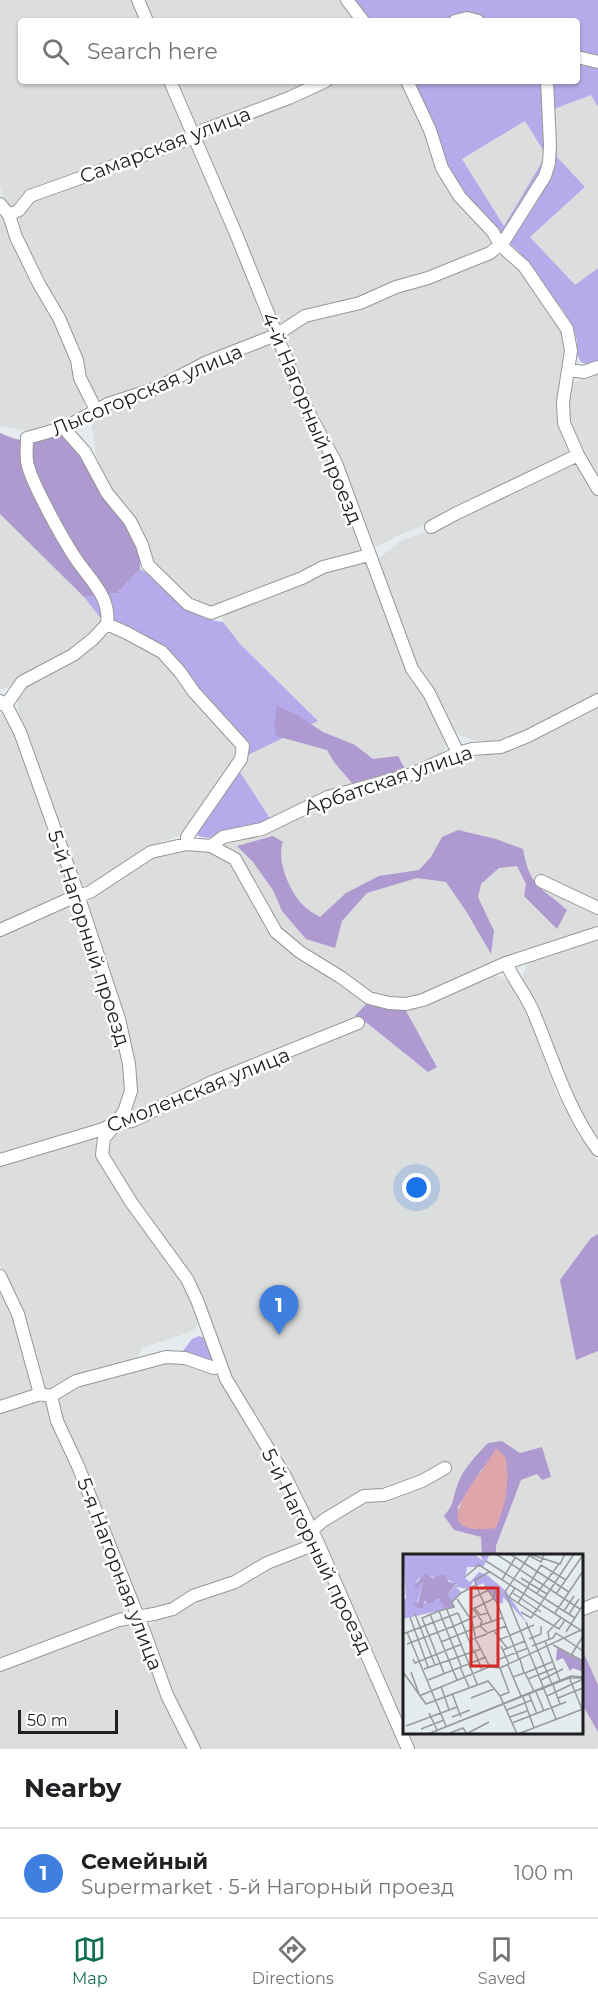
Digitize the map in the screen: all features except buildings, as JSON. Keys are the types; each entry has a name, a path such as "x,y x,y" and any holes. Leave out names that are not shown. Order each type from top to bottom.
{"street":[{"path":"138,0 146,18"},
{"path":"347,0 361,18"},
{"path":"580,58 598,62"},
{"name":"4-й Нагорный проезд","path":"171,84 236,234 307,410 336,463 412,669 429,693 458,753"},
{"name":"Самарская улица","path":"2,208 19,210 30,196 194,137 204,130 319,84"},
{"path":"408,84 430,130 442,168 460,197 493,232 500,245 524,266 567,329 571,351 563,402 564,423 578,455 598,489"},
{"name":"Лысогорская улица","path":"107,624 109,613 102,594 74,556 36,485 27,463 27,438 66,427 108,404 157,388 207,362 276,335 304,316 360,303 396,287 428,278 490,253 500,245 545,176 549,163 547,84"},
{"path":"2,208 39,284 59,318 81,378 96,410"},
{"path":"569,370 584,372 598,367"},
{"path":"66,427 68,433 85,452 107,493 130,521 148,565 188,604 210,613 302,578 323,567 369,555"},
{"path":"431,527 454,513 578,455"},
{"path":"2,703 22,682 73,655 107,624 162,652 194,692 243,746 241,759 187,837 187,844"},
{"name":"Арбатская улица","path":"211,846 223,837 262,828 328,797 412,774 458,753 472,749 501,747 528,736 598,700"},
{"name":"5-й Нагорный проезд","path":"2,703 20,732 78,896 119,1019 129,1064 131,1091 117,1123 104,1138 102,1155 131,1202 187,1279 226,1379 286,1478 318,1543 408,1749"},
{"path":"0,930 90,892 152,852 187,844 211,846 235,859 276,932 300,952 369,998 389,1003 406,1004 423,1000 506,963 598,933"},
{"path":"541,881 598,908"},
{"path":"506,963 534,1013 563,1091 584,1132 598,1150"},
{"name":"Смоленская улица","path":"0,1160 117,1123 132,1121 212,1082 358,1023"},
{"name":"5-я Нагорная улица","path":"0,1276 18,1314 46,1395 78,1466 167,1695 194,1749"},
{"path":"0,1407 46,1395 76,1381 166,1357 185,1358 214,1368 220,1366"},
{"path":"312,1531 324,1520 364,1496 384,1495 422,1481 445,1468"},
{"path":"0,1665 119,1620 172,1609 193,1596 235,1582 267,1563 318,1543"},
{"path":"583,1609 598,1603"}],"shaded area":[{"path":"0,0 131,0 140,18 18,18 18,84 168,84 186,129 186,136 9,207 4,204 0,185"},
{"path":"142,0 341,0 355,18 150,18"},
{"path":"341,0 598,0 598,107 591,95 554,109 557,157 585,187 530,237 575,285 598,268 598,363 590,366 581,362 576,353 577,341 573,327 563,310 519,252 465,194 447,165 435,127 415,84 580,84 580,18 355,18","holes":["525,121 546,155 504,226 462,159"]},
{"path":"174,84 307,84 196,128"},
{"path":"327,84 404,84 487,233 489,243 485,250 359,299 284,324 277,323 202,147 201,138 207,132"},
{"path":"592,94 598,107 598,268 575,286 530,237 585,187 557,157 554,109"},
{"path":"525,121 546,155 504,226 462,159"},
{"path":"180,145 190,145 198,151 268,319 264,335 157,385 100,399 94,395 19,235 19,217 32,198"},
{"path":"0,213 3,214 57,320 73,361 84,400 83,410 76,418 27,431 0,426"},
{"path":"501,255 512,258 564,331 567,342 568,451 566,455 429,523 373,547 312,409 286,335 306,319"},
{"path":"261,344 272,345 278,352 332,466 360,543 358,551 350,555 209,608 191,601 151,561 98,469 92,426 98,416 111,409"},
{"path":"598,372 598,481 569,420 567,402 570,384"},
{"path":"0,433 26,440 58,435 66,439 77,450 89,466 134,536 140,551 140,569 117,593 84,597 0,514"},
{"path":"575,462 584,469 598,497 598,694 501,743 461,736 451,728 416,668 379,558 402,540 432,530"},
{"path":"0,514 84,597 102,620 90,636 71,652 3,689 0,689"},
{"path":"365,562 371,568 443,733 446,745 443,752 411,771 271,820 240,772 244,762 248,755 317,721 241,645 223,622 222,617 224,614 324,571"},
{"path":"140,569 188,608 210,620 223,622 241,645 318,721 248,755 248,743 196,691 183,668 102,620 84,597 117,593"},
{"path":"111,633 126,636 160,654 236,747 236,758 184,834 149,846 92,887 84,886 77,881 18,711 18,697 26,687"},
{"path":"598,705 598,929 405,1001 372,995 346,973 303,950 280,929 225,849 224,845 227,841 317,806 416,778 451,763 501,751"},
{"path":"277,706 297,715 323,732 355,745 373,759 398,756 405,769 352,783 327,750 276,736 274,725"},
{"path":"0,713 16,734 53,841 71,885 71,892 65,897 0,926"},
{"path":"240,772 271,820 211,838 196,834 217,797"},
{"path":"458,830 496,839 523,849 533,879 567,910 557,929 524,896 526,884 517,866 499,868 481,884 478,897 494,931 491,954 446,882 417,878 367,893 342,921 335,948 306,939 282,911 273,890 253,862 237,846 273,836 283,842 281,858 289,885 304,906 320,917 346,893 379,876 419,870 431,857 442,837"},
{"path":"188,848 209,850 232,862 273,935 367,1003 355,1016 328,1034 132,1116 130,1112 136,1092 87,904 92,895 153,856"},
{"path":"67,904 74,905 81,914 115,1021 129,1091 113,1120 0,1158 0,934"},
{"path":"598,937 598,1142 569,1089 523,982 523,975 533,959"},
{"path":"491,975 507,979 528,1015 557,1094 579,1136 598,1161 598,1234 591,1238 576,1359 598,1351 598,1685 583,1651 583,1554 496,1554 496,1546 521,1480 537,1474 542,1448 520,1453 502,1441 457,1485 452,1506 454,1530 481,1537 482,1554 403,1554 403,1728 295,1481 226,1370 178,1263 106,1154 107,1139 122,1128 212,1086 367,1024 428,1072 437,1066 405,1009"},
{"path":"367,1003 390,1009 405,1009 437,1067 428,1072 355,1016"},
{"path":"94,1138 100,1157 183,1283 198,1319 196,1328 188,1333 142,1348 134,1362 51,1390 43,1386 22,1313 0,1265 0,1163"},
{"path":"598,1234 598,1351 576,1360 560,1280 591,1238"},
{"path":"0,1285 16,1318 32,1378 32,1387 28,1394 0,1403"},
{"path":"199,1336 204,1338 213,1363 182,1352 192,1339"},
{"path":"166,1362 183,1362 215,1375 221,1382 281,1484 305,1530 305,1538 301,1544 171,1606 153,1610 142,1607 135,1600 59,1420 55,1399 76,1383"},
{"path":"40,1399 45,1402 55,1421 128,1607 125,1611 0,1660 0,1410"},
{"path":"502,1441 520,1453 542,1447 551,1477 542,1480 537,1474 521,1480 496,1546 496,1554 482,1554 481,1537 454,1530 444,1516 452,1504 457,1486 470,1463 488,1443","holes":["496,1448 463,1527 458,1507 489,1462"]},
{"path":"496,1448 506,1458 507,1486 503,1509 496,1528 473,1529 461,1524 458,1515 469,1488"},
{"path":"310,1553 317,1555 322,1563 401,1749 198,1749 169,1694 149,1635 151,1625 157,1619 195,1600 270,1567"},
{"path":"131,1624 138,1630 188,1749 0,1749 0,1671 121,1625"},
{"path":"583,1651 598,1685 598,1732 583,1706"},
{"path":"583,1706 598,1732 596,1749 413,1749 406,1734 583,1734"}],"place":[{"name":"Семейный","path":"279,1335"}]}
